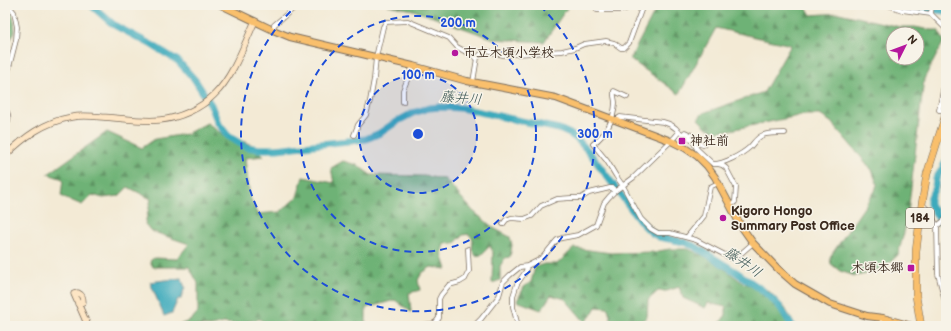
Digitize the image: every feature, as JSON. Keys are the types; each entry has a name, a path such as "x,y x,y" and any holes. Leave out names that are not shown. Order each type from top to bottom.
{"highway":[{"name":"184","path":"921,326 916,296 916,251 927,174 946,112"}],"main road":[{"path":"221,5 290,37 413,66 472,82 556,98 672,141 697,156 707,166 741,226 753,243 795,284 830,304 867,316 883,318 912,326"}],"street":[{"path":"5,83 16,40 17,27 14,12 8,5"},
{"path":"597,10 623,10 636,5"},
{"path":"472,82 477,58 482,53 487,51 503,55 562,51 584,44 606,41 624,48 629,43 643,5"},
{"path":"888,5 902,10 932,14 946,29"},
{"path":"932,5 932,14"},
{"path":"935,5 941,5"},
{"path":"273,30 274,25 294,8"},
{"path":"5,156 18,143 36,130 52,122 66,118 90,116 134,120 159,120 181,116 198,107 214,95 226,81 255,21"},
{"path":"354,135 358,125 366,115 370,101 376,58 383,27 386,22 408,21 449,38 457,47 477,58"},
{"path":"403,102 403,90 413,66"},
{"path":"946,76 939,110 946,112"},
{"path":"627,97 614,91 614,119 602,137 593,144 623,186 641,219 651,229 658,233 670,233 696,240 731,258 738,256 753,243"},
{"path":"5,109 9,118 5,130"},
{"path":"614,119 620,118 663,122 676,128 679,132 693,140 697,149 713,164 722,165 726,168 736,187 735,202 730,206"},
{"path":"679,132 683,131 700,144 704,145"},
{"path":"474,326 499,296 503,282 520,267 537,262 557,240 578,235 596,225 604,203 614,192 633,178 672,141 679,132"},
{"path":"718,164 736,157 764,134 785,133"},
{"path":"687,237 704,216 710,187 718,183"},
{"path":"946,185 946,189"},
{"path":"503,224 506,220 511,218 524,219 532,216 541,206 557,199 581,198 589,193 610,188 613,188 614,192"},
{"path":"922,204 932,216 937,226 938,274 946,305"},
{"path":"937,226 946,219"},
{"path":"411,326 432,324 439,318 439,299 441,295 449,285 465,279 469,271 468,249"},
{"path":"518,326 513,307 514,296 517,284 526,271 527,266"},
{"path":"78,304 88,326"},
{"path":"880,326 883,318"}],"green space":[{"path":"388,5 569,5 544,42 494,39 413,10"},
{"path":"658,5 805,5 811,15 839,13 896,26 885,26 885,66 925,66 925,29 938,30 944,41 924,79 907,221 898,255 887,265 871,273 855,276 840,271 831,264 830,257 875,191 877,184 872,170 831,122 820,115 803,115 730,130 716,131 707,128 698,119 703,113 764,92 791,45 716,28 679,94 630,59"},
{"path":"5,9 12,13 15,31 11,39 5,42"},
{"path":"207,123 230,140 246,142 256,147 264,156 245,158 250,197 257,214 280,212 297,197 303,177 334,183 331,168 343,161 357,165 371,175 424,176 445,179 473,211 495,229 510,237 512,245 510,257 505,258 500,266 500,280 492,283 493,252 490,246 481,255 476,256 472,250 473,239 469,234 463,235 455,243 445,244 442,254 447,269 431,267 422,273 418,280 420,290 409,293 411,312 395,300 366,308 366,322 359,326 292,326 292,322 270,325 259,319 245,322 247,326 237,326 237,324 223,323 212,326 177,326 191,320 198,312 198,283 189,267 153,267 150,261 154,258 177,259 189,244 151,231 145,224 151,199 128,187 119,196 103,198 92,195 82,205 61,196 63,179 48,174 107,132 142,148 155,139 186,134"},
{"path":"574,248 611,253 688,249 704,256 722,267 743,283 768,290 785,308 795,326 721,326 719,324 726,315 726,307 708,303 705,308 683,298 679,287 667,291 658,291 648,300 647,317 638,323 611,320 608,308 596,307 585,322 565,299 551,295 541,310 517,301 524,287 531,282 535,267 544,264 557,264"}],"water":[{"path":"181,278 185,287 181,299 178,299 172,313 164,316 150,282"}],"waterway":[{"name":"藤井川","path":"91,5 114,25 178,61 195,80 211,105 218,123 228,136 246,147 277,149 366,139 380,133 413,113 429,108 441,107 461,108 559,129 570,134 589,152 641,222 652,233 659,237 684,242 696,247 736,272 771,298 780,307 792,326"},
{"path":"898,5 902,7 946,11"},
{"path":"946,162 936,179 935,187 930,199 930,204 946,231"}],"place":[{"name":"市立木頃小学校","path":"455,53"},
{"name":"神社前","path":"682,141"},
{"name":"Kigoro Hongo Summary Post Office","path":"723,218"},
{"name":"木頃本郷","path":"911,268"}]}
